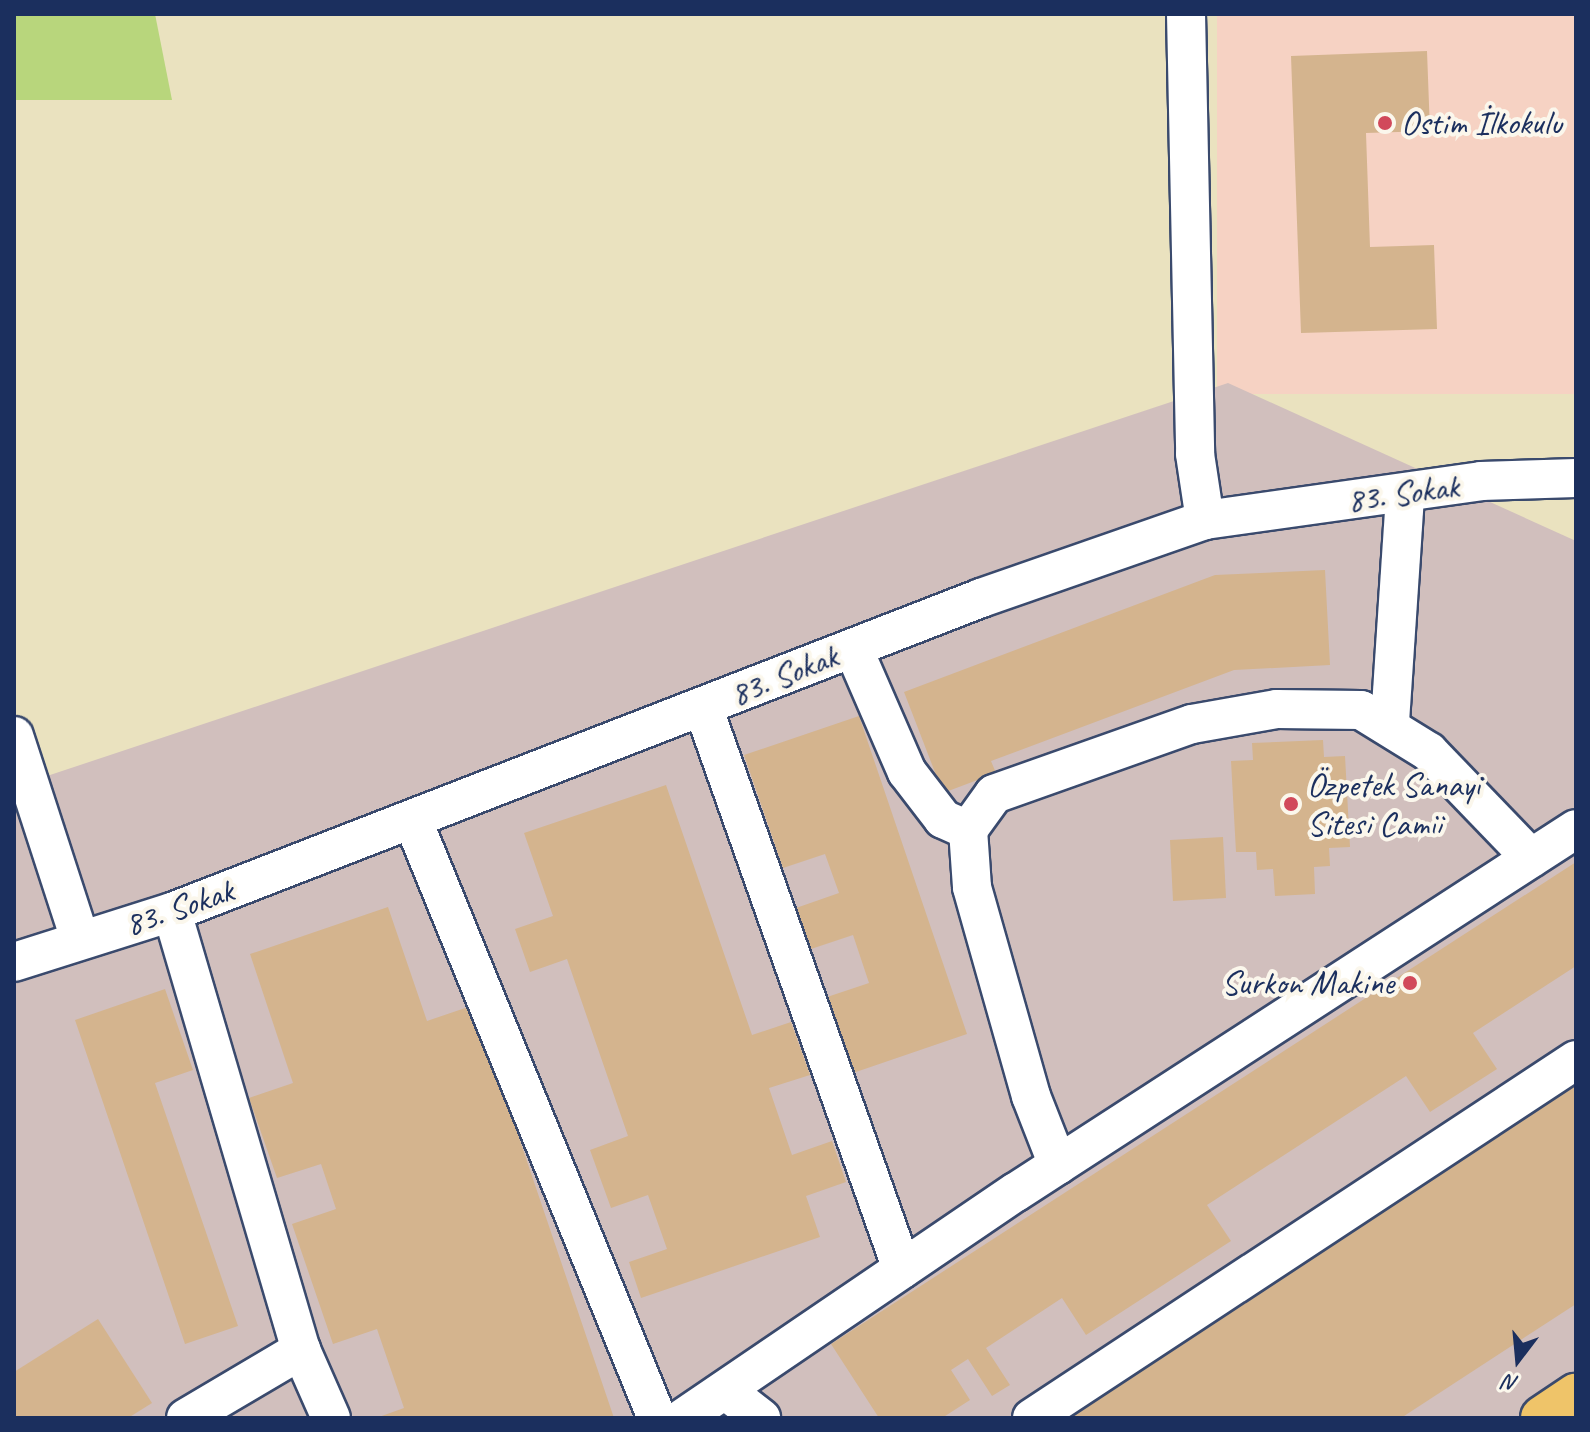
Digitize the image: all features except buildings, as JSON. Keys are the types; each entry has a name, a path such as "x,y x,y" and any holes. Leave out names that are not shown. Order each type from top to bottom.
{"main road":[{"path":"1543,1418 1576,1396"}],"street":[{"path":"1186,14 1195,454 1205,520"},
{"name":"83. Sokak","path":"14,962 172,912 853,648 1205,520 1405,494 1576,478"},
{"path":"1390,722 1405,494"},
{"path":"853,648 907,772 943,819 968,830"},
{"path":"703,707 902,1269"},
{"path":"1058,1165 1031,1096 972,887 968,830 994,794 1192,724 1322,707 1390,722 1465,785 1531,858"},
{"path":"14,736 80,939"},
{"path":"413,821 657,1418"},
{"path":"683,1418 1058,1165 1576,829"},
{"path":"172,912 301,1350 331,1418"},
{"path":"1032,1418 1576,1060"},
{"path":"186,1418 301,1350"},
{"path":"725,1390 761,1418"}],"shaded area":[{"name":"Ostim İlkokulu","path":"1217,14 1576,14 1576,394 1217,394"},
{"path":"1228,383 1576,541 1576,1418 14,1418 14,787"}],"green space":[{"path":"14,14 155,14 172,100 14,100"}],"place":[{"name":"Ostim İlkokulu","path":"1385,123"},
{"name":"Özpetek Sanayi Sitesi Camii","path":"1291,804"},
{"name":"Surkon Makine","path":"1410,983"}]}
